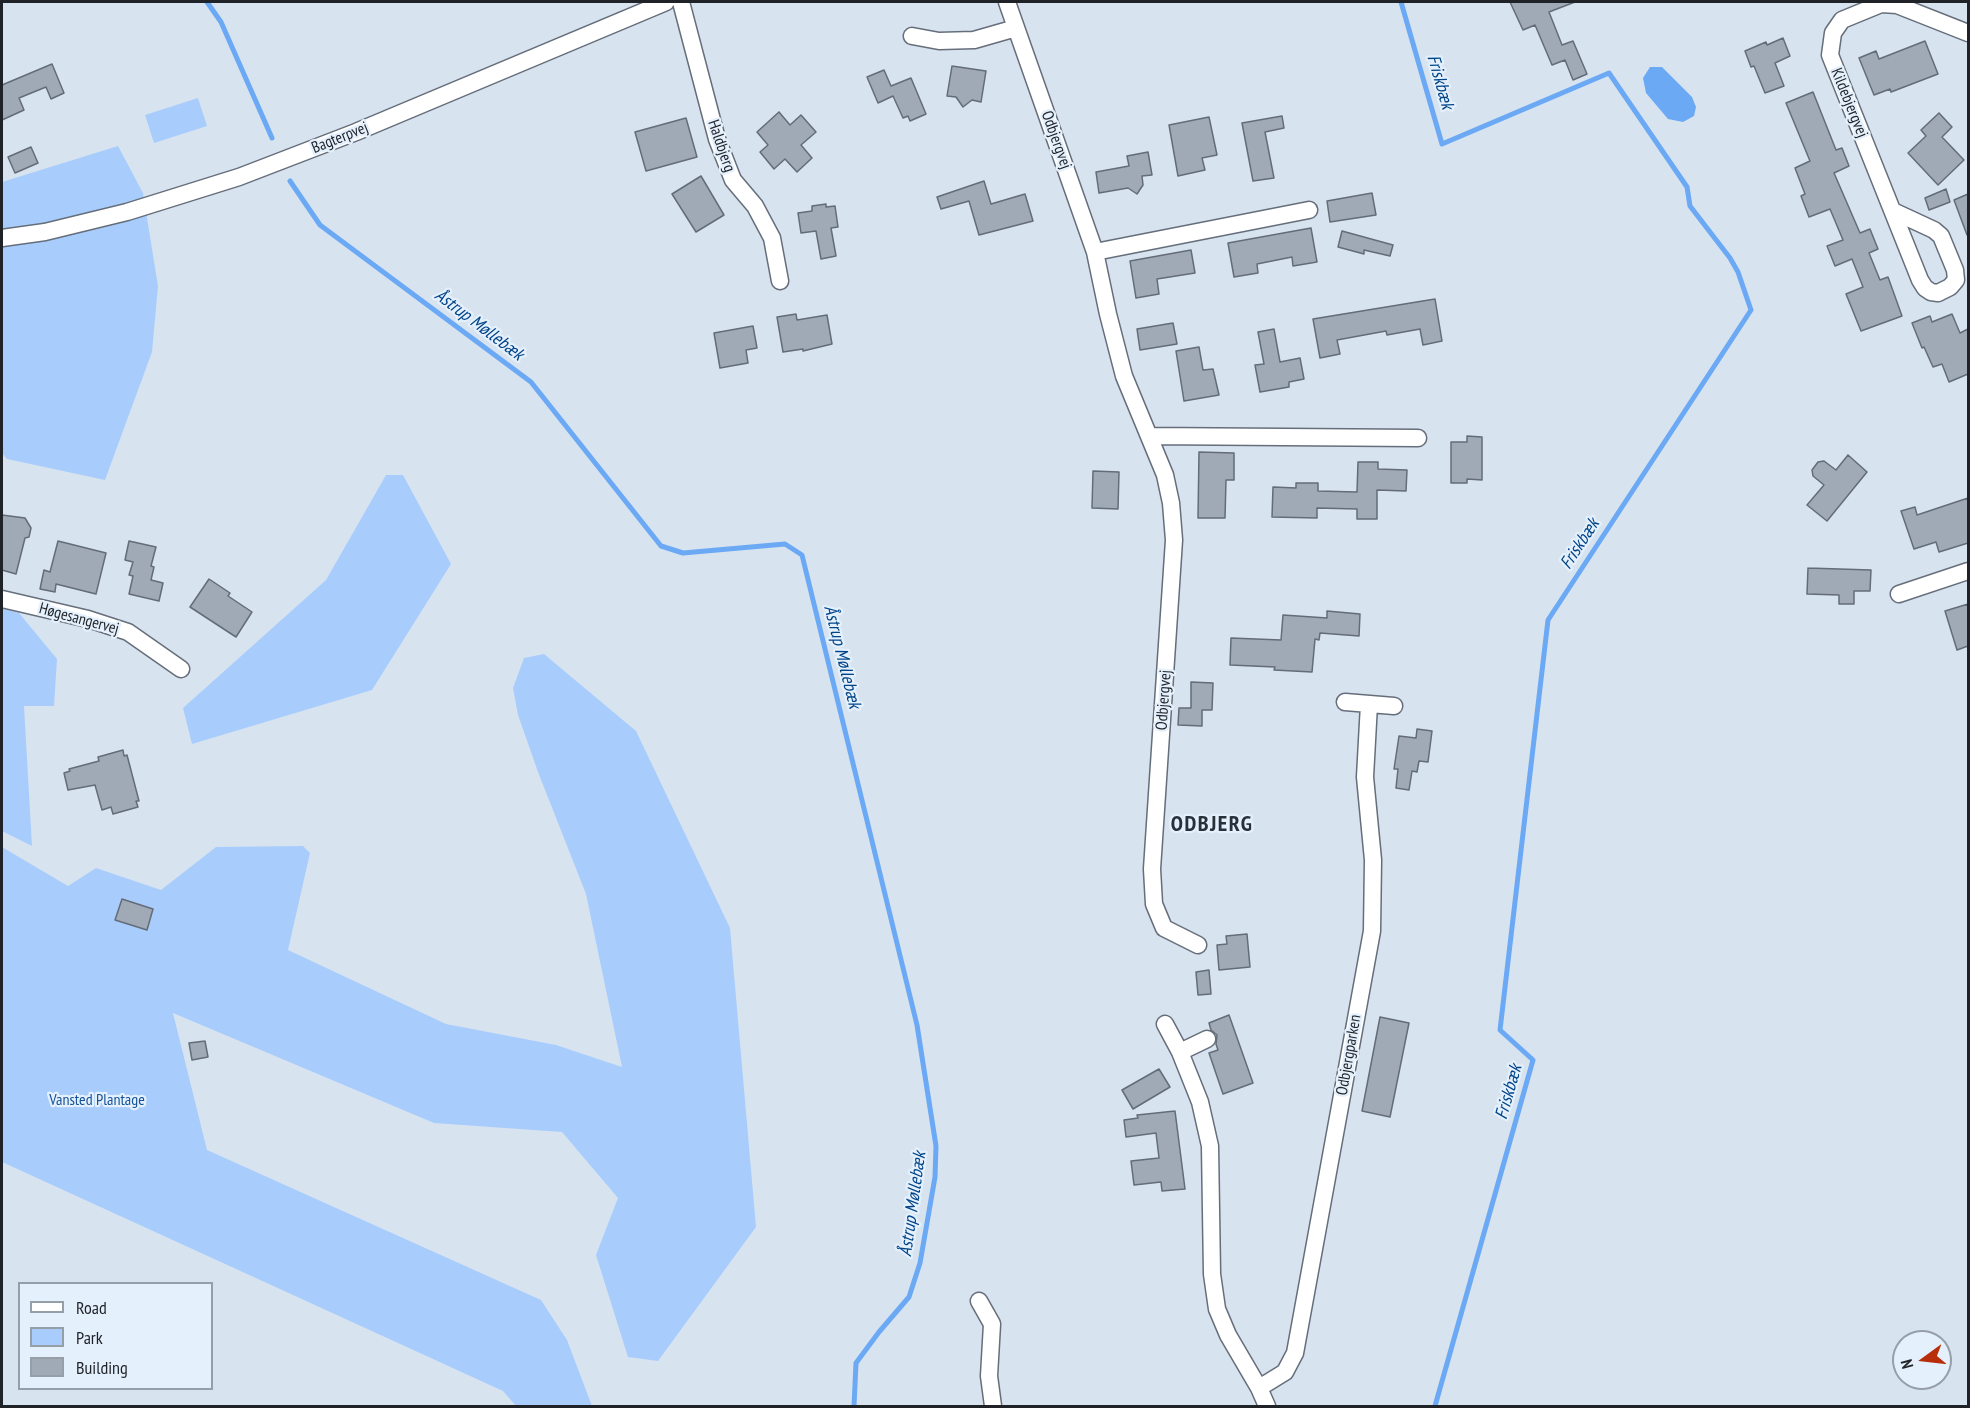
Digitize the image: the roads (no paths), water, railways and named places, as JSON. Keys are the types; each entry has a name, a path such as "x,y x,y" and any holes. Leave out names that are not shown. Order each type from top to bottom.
{"street":[{"name":"Bagterpvej","path":"2,238 45,232 127,212 239,177 356,132 666,2"},
{"name":"Haldbjerg","path":"681,2 717,139 733,180 755,206 772,237 780,281"},
{"name":"Odbjergvej","path":"1007,2 1095,252 1124,376 1165,475 1171,503 1174,540 1152,868 1154,904 1164,928 1197,945"},
{"name":"Kildebjergvej","path":"1893,211 1934,230 1941,236 1956,280 1950,287 1938,293 1930,292 1925,288 1893,211 1830,55 1833,33 1842,20 1881,4 1897,5 1968,33"},
{"path":"912,36 939,41 974,40 1016,28"},
{"path":"1095,252 1309,210"},
{"path":"1149,436 1418,438"},
{"path":"1899,594 1968,571"},
{"name":"Høgesangervej","path":"2,599 88,619 128,632 181,669"},
{"path":"1345,702 1394,705"},
{"name":"Odbjergparken","path":"1259,1388 1284,1372 1295,1353 1372,931 1373,860 1365,777 1369,704"},
{"path":"1165,1024 1180,1052 1200,1102 1210,1146 1212,1274 1217,1309 1228,1335 1259,1388 1267,1407"},
{"path":"1180,1052 1207,1039"},
{"path":"979,1301 992,1324 990,1376 993,1407"}],"waterway":[{"name":"Åstrup Møllebæk","path":"207,2 221,22 272,138"},
{"name":"Friskbæk","path":"1401,2 1442,144 1609,73 1687,187 1690,206 1730,258 1738,272 1751,310 1548,620 1500,1030 1533,1060 1435,1406"},
{"name":"Åstrup Møllebæk","path":"290,181 320,225 531,382 661,546 683,553 785,544 802,555 917,1025 936,1146 935,1177 920,1263 909,1297 856,1363 854,1406"}],"district":[{"name":"ODBJERG","path":"1212,825"}],"park label":[{"name":"Vansted Plantage","path":"97,1100"}]}
